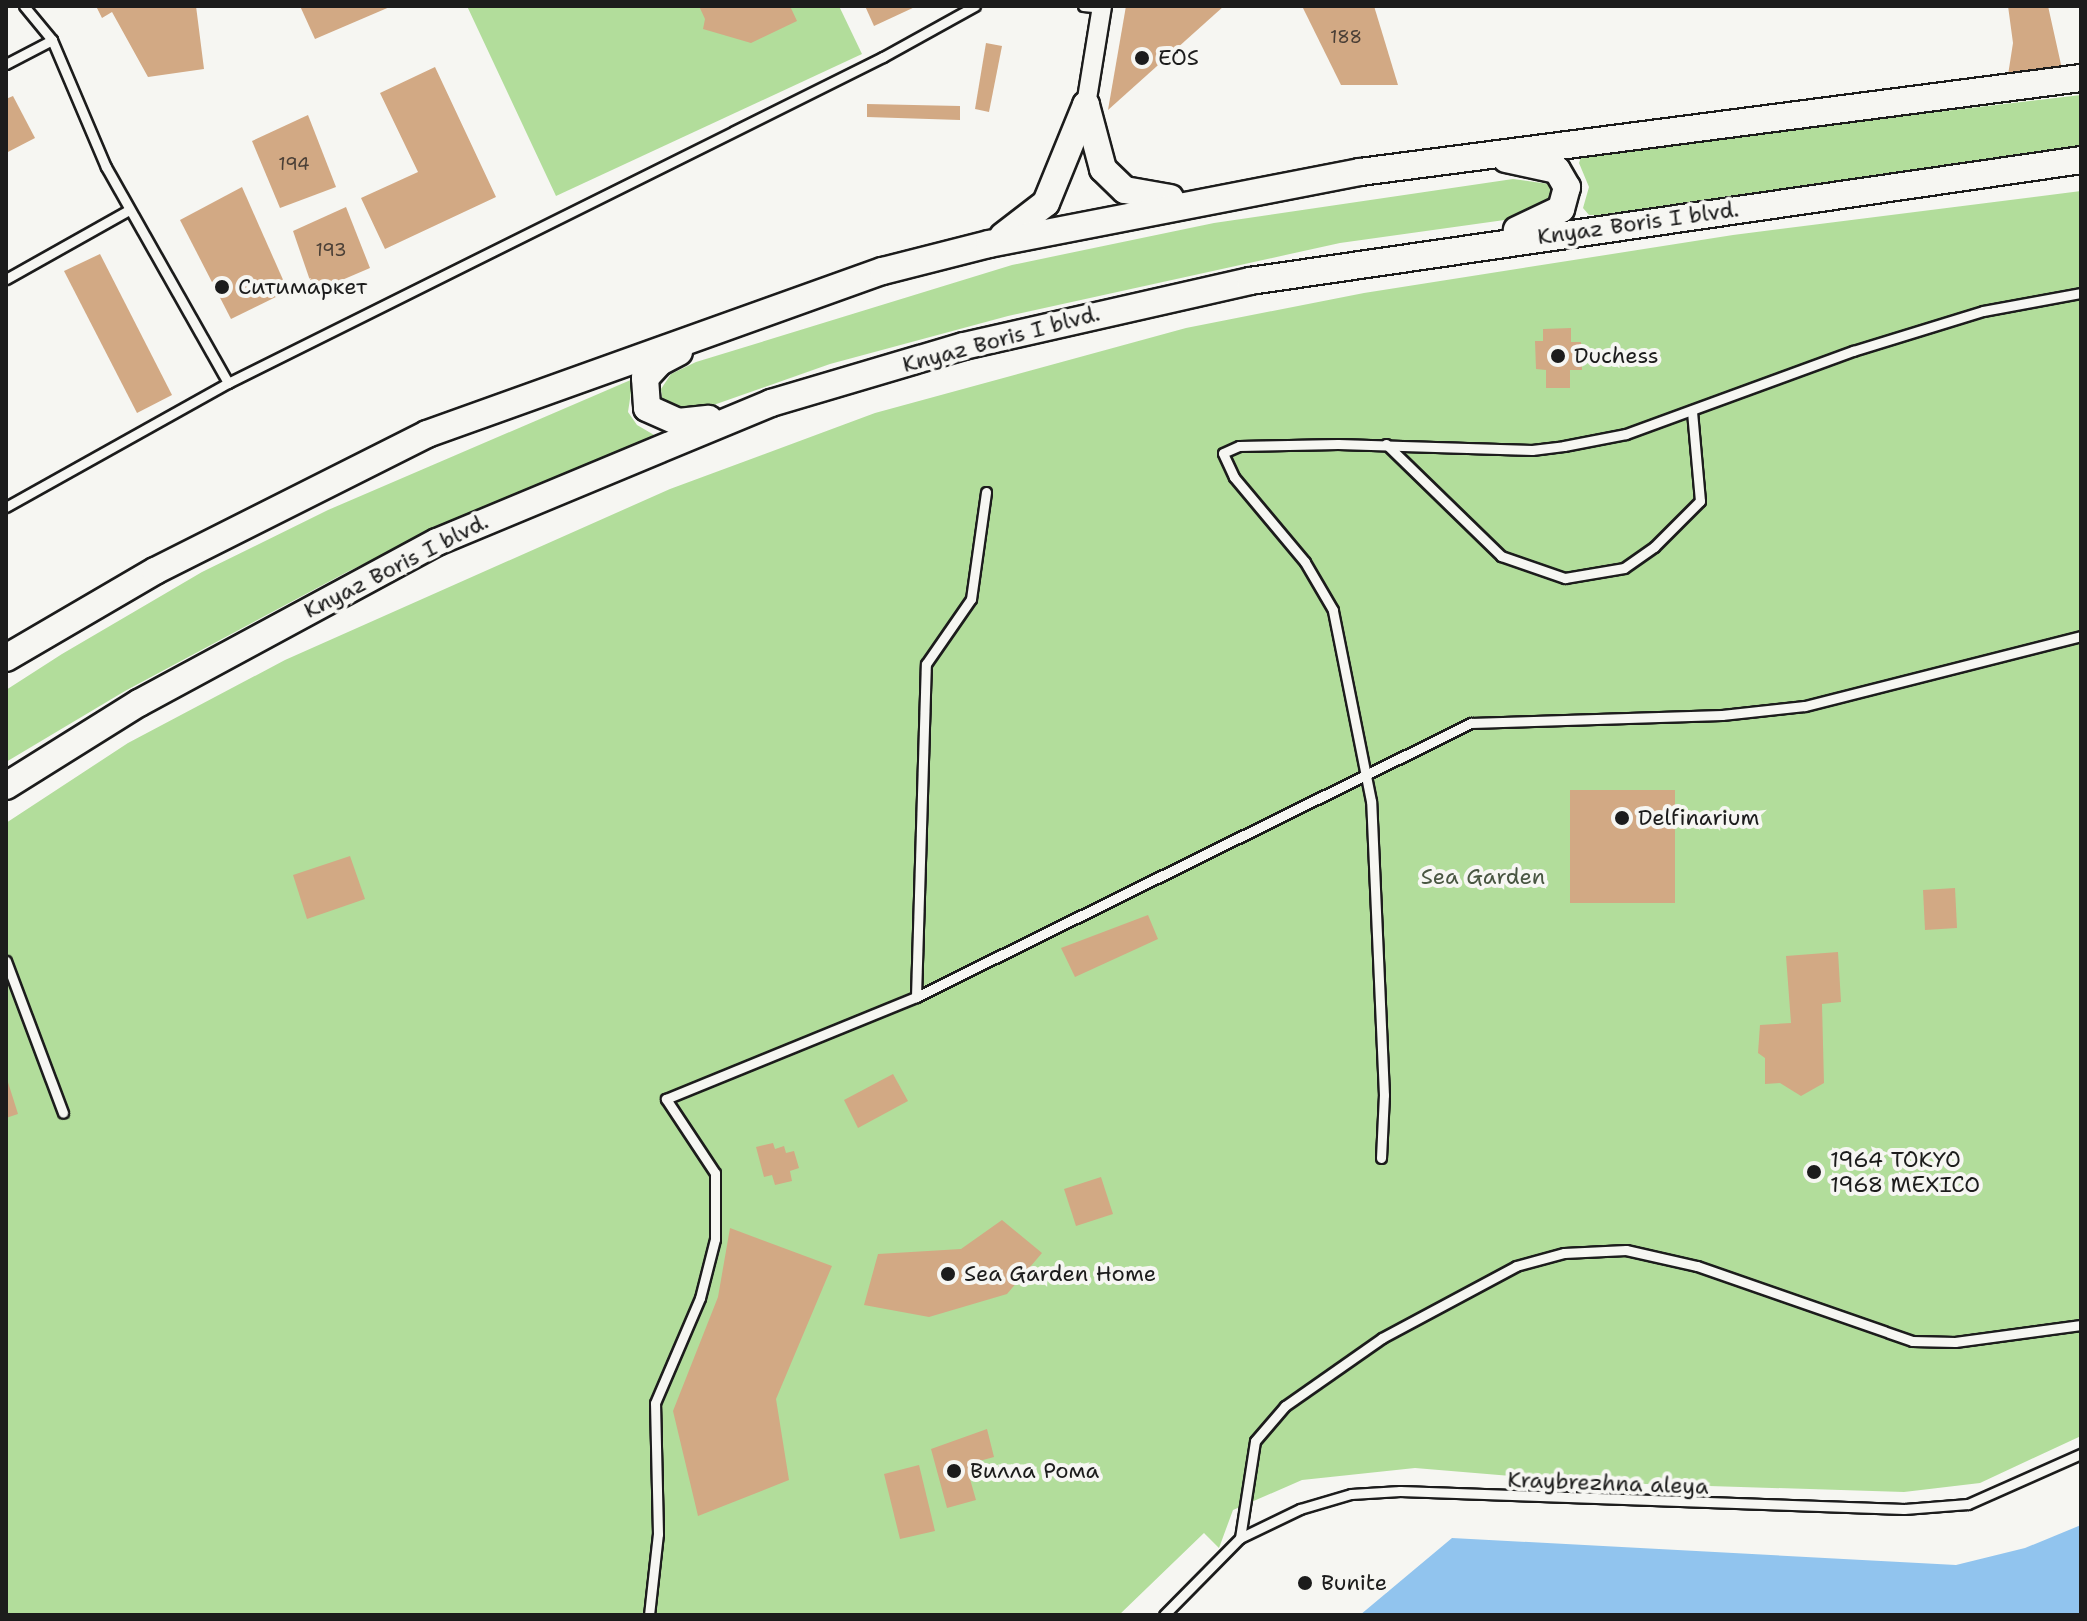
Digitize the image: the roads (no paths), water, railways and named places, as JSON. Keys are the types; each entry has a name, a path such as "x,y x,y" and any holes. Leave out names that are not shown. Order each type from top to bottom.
{"main road":[{"path":"6,658 155,571 427,434 830,286 989,244 1218,196 1473,154 2081,78"},
{"path":"1086,105 1103,169 1125,190 1159,199 1218,196"},
{"path":"989,244 1046,203 1086,105"},
{"path":"1473,154 1546,165 1557,170 1567,187 1568,198 1549,217 1481,245"},
{"name":"Knyaz Boris I blvd.","path":"6,786 163,689 437,542 771,403 964,346 1250,281 1481,245 2081,162"},
{"path":"746,318 660,362 645,378 643,399 652,413 678,422 717,418 771,403"}],"street":[{"path":"1086,105 1095,7"}],"lane":[{"path":"24,6 52,40 129,210 228,383"},
{"path":"6,507 228,383 868,65 975,6"},
{"path":"6,64 52,40"},
{"path":"6,279 129,210"},
{"path":"1381,1158 1384,1095 1368,771 1333,610 1305,562 1234,477 1223,453 1239,446 1386,444 1532,450 1626,434 1853,351 1983,311 2081,293"},
{"path":"1386,444 1501,556 1565,578 1624,568 1654,547 1700,501 1692,411"},
{"path":"916,997 926,664 971,599 986,492"},
{"path":"649,1615 658,1534 655,1403 700,1298 715,1239 715,1173 666,1099 916,997 1368,771 1471,723 1722,715 1805,706 2081,636"},
{"path":"6,961 63,1113"},
{"path":"1240,1538 1255,1441 1285,1406 1395,1331 1516,1266 1564,1253 1626,1250 1697,1266 1912,1341 1955,1342 2081,1325"},
{"name":"Kraybrezhna aleya","path":"1164,1615 1240,1538 1300,1509 1351,1494 1400,1491 1746,1506 1904,1509 1968,1504 2081,1454"}],"water":[{"path":"2081,1525 2081,1615 1360,1615 1452,1538 1956,1565 2025,1548"}],"place":[{"name":"EOS","path":"1142,58"},
{"name":"Ситимаркет","path":"222,287"},
{"name":"Duchess","path":"1558,356"},
{"name":"Delfinarium","path":"1622,818"},
{"name":"1964 TOKYO 1968 MEXICO","path":"1814,1172"},
{"name":"Sea Garden Home","path":"948,1274"},
{"name":"Вилла Рома","path":"954,1471"},
{"name":"Bunite","path":"1305,1583"}],"park label":[{"name":"Sea Garden","path":"1483,877"}]}
